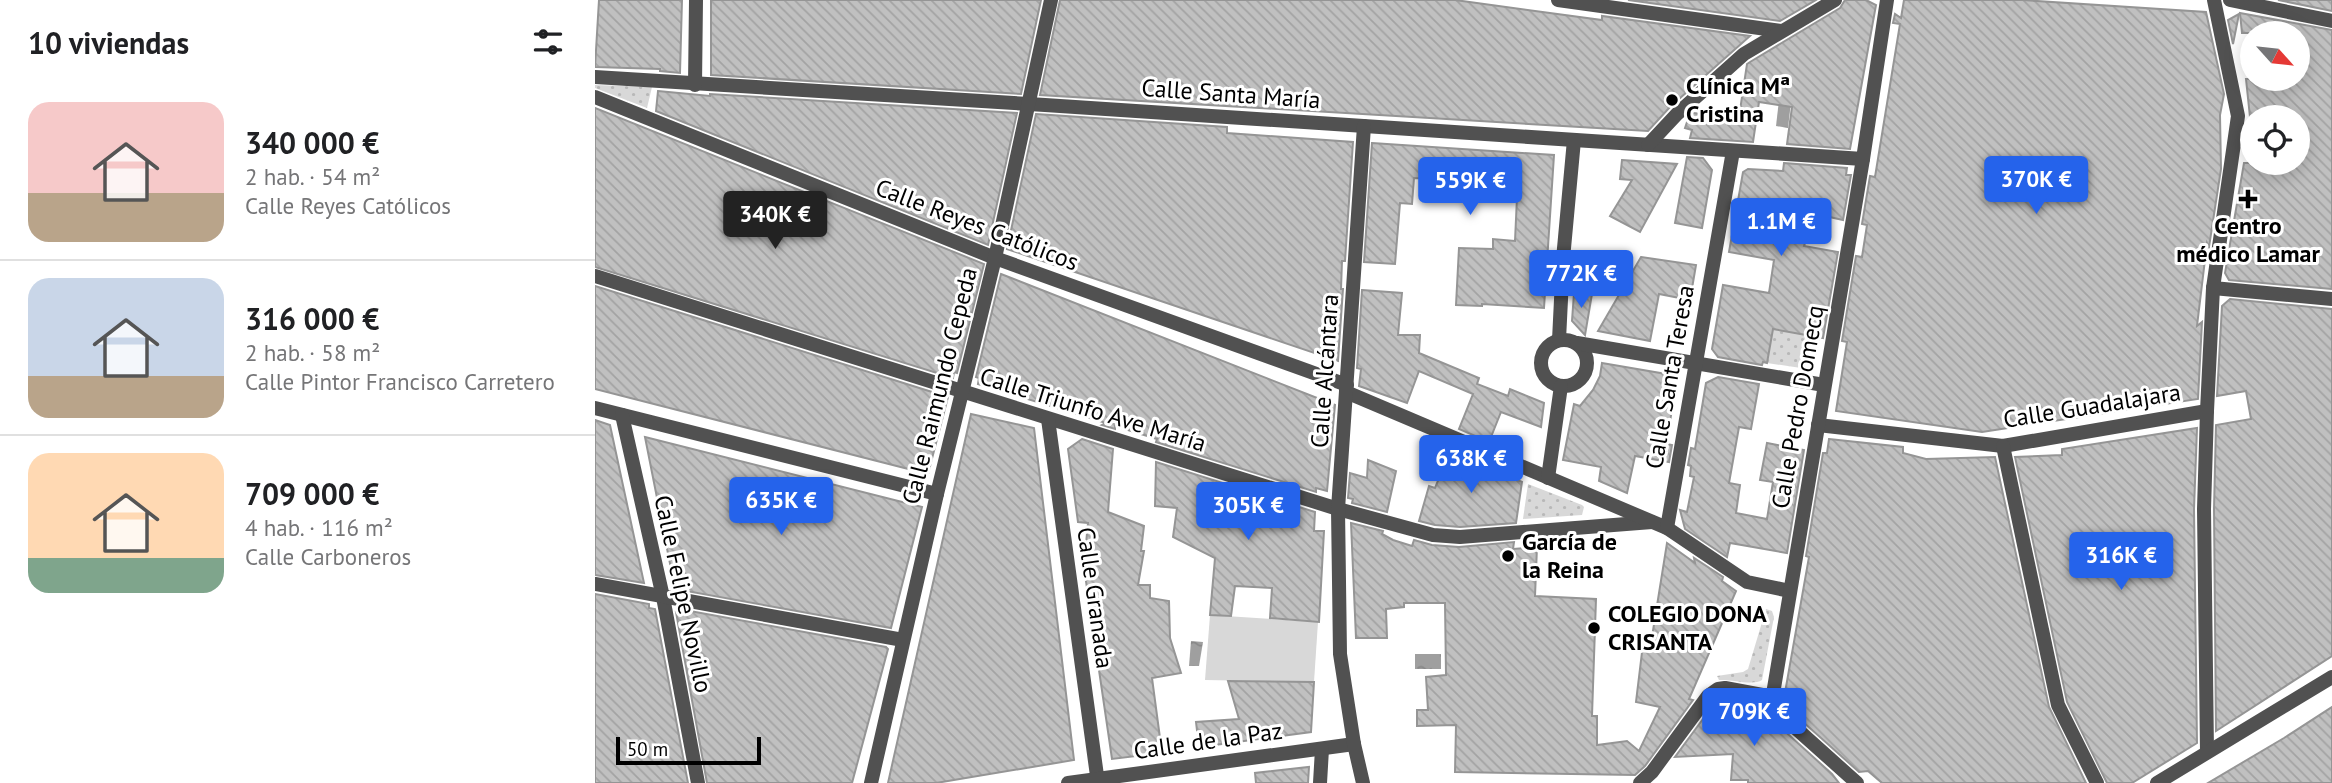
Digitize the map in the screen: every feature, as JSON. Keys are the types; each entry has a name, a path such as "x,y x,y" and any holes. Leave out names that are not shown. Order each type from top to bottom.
{"street":[{"path":"695,85 696,0"},
{"name":"Calle Raimundo Cepeda","path":"871,783 937,494 995,258 1051,0"},
{"path":"1558,0 1781,30"},
{"path":"1648,145 1744,54 1835,0"},
{"name":"Calle Pedro Domecq","path":"1772,701 1887,0"},
{"path":"2207,752 2204,509 2207,411 2213,288 2238,116 2214,0"},
{"path":"2230,0 2332,21"},
{"name":"Calle Santa María","path":"595,78 1863,159"},
{"name":"Calle Reyes Católicos","path":"595,97 995,258 1347,389 1667,528 1747,582 1790,591"},
{"name":"Calle Alcántara","path":"1363,783 1354,744 1338,631 1338,509 1364,126"},
{"path":"1559,340 1574,140"},
{"name":"Calle Santa Teresa","path":"1667,528 1733,151"},
{"name":"Calle Triunfo Ave María","path":"595,276 1338,509 1433,535 1460,537 1651,522"},
{"path":"2213,288 2332,299"},
{"path":"1577,343 1585,351 1587,358 1585,373 1575,384 1561,386 1548,380 1543,374 1541,360 1546,347 1566,339 1824,385"},
{"path":"1548,478 1561,386"},
{"path":"595,408 937,494"},
{"name":"Calle Guadalajara","path":"1818,425 2003,446 2207,411"},
{"name":"Calle Felipe Novillo","path":"622,415 663,597 698,783"},
{"name":"Calle Granada","path":"1048,419 1097,781"},
{"path":"2003,446 2058,705 2097,783"},
{"path":"595,584 903,640"},
{"path":"2157,783 2332,677"},
{"path":"1640,783 1652,772 1708,696 1725,688 1772,701 1857,783"},
{"name":"Calle de la Paz","path":"1068,783 1354,744"},
{"path":"1320,783 1322,749"}],"shaded area":[{"path":"595,85 652,87 647,108 595,88"},
{"path":"1773,329 1820,337 1816,360 1805,361 1801,368 1767,363"},
{"path":"1528,484 1582,505 1582,515 1523,519"},
{"path":"1766,609 1772,611 1774,617 1762,680 1719,680 1717,676 1748,669"},
{"path":"1210,615 1318,622 1314,682 1205,680"}],"water":[{"path":"1779,100 1791,102 1788,128 1776,126"},
{"path":"1191,641 1203,642 1199,666 1189,666"},
{"path":"1415,654 1441,654 1441,669 1415,669"}],"building":[{"path":"599,0 682,0 680,73 660,69 595,67"},
{"path":"711,0 1041,0 1021,94 711,75"},
{"path":"1060,0 1455,0 1750,36 1670,107 1648,131 1040,95"},
{"path":"1628,0 1816,0 1780,21"},
{"path":"1845,0 1866,0 1876,5 1850,149 1787,144 1792,107 1759,102 1753,142 1690,138 1692,130 1685,128 1689,116 1693,113 1739,117 1747,64 1840,8"},
{"path":"1904,0 2022,0 2206,12 2224,94 2220,115 2221,169 2209,247 2207,243 2197,326 2202,322 2198,399 1982,432 1836,411 1847,342 1842,341 1856,256 1862,257 1867,225 1862,224 1870,176 1875,177 1900,24 1893,23 1895,14 1901,18"},
{"path":"2278,0 2332,0 2332,11"},
{"path":"2240,13 2283,21 2241,21"},
{"path":"2239,14 2233,44 2228,20"},
{"path":"2310,26 2332,30 2332,289 2229,280 2225,273 2242,175 2310,175 2310,105 2249,105 2247,91 2310,91"},
{"path":"658,91 1017,113 988,245 656,111"},
{"path":"595,108 984,264 957,373 954,372 953,378 595,267"},
{"path":"1036,114 1227,127 1227,133 1353,142 1345,261 1342,261 1343,289 1338,361 1007,249"},
{"path":"1372,143 1554,155 1544,308 1456,305 1459,248 1493,249 1493,239 1515,241 1517,197 1488,196 1489,182 1414,178 1412,204 1400,203 1395,264 1364,262"},
{"path":"1687,157 1703,158 1712,170 1702,228 1675,223"},
{"path":"1622,160 1677,164 1640,232 1610,216 1632,180 1620,179"},
{"path":"1784,163 1847,168 1846,175 1851,175 1843,220 1816,214 1804,246 1838,252 1823,338 1773,329 1767,363 1763,362 1762,365 1718,357 1712,349 1723,285 1769,293 1774,260 1729,252 1743,172 1748,169 1783,171"},
{"path":"1641,257 1696,265 1690,300 1659,294 1650,341 1598,331"},
{"path":"1001,274 1335,405 1327,491 1316,488 1316,492 978,384 979,378 976,377"},
{"path":"595,286 948,397 928,474 595,389"},
{"path":"1362,290 1402,293 1398,335 1420,335 1419,353 1479,378 1477,384 1508,396 1510,389 1544,403 1541,427 1501,412 1489,442 1459,429 1473,394 1419,371 1407,403 1359,386 1361,369 1357,368"},
{"path":"1574,293 1592,294 1585,335 1572,321"},
{"path":"2230,299 2332,309 2332,656 2216,731 2216,425 2251,419 2246,391 2217,396 2222,306"},
{"path":"1602,363 1672,375 1676,379 1667,444 1672,445 1669,462 1635,456 1627,493 1599,481 1601,467 1563,460 1574,404 1580,406 1593,390 1600,376"},
{"path":"1718,377 1759,384 1751,429 1739,427 1729,483 1740,485 1736,513 1767,519 1773,482 1760,480 1767,443 1804,450 1787,553 1730,543 1727,557 1685,529 1680,510 1687,512 1694,477 1690,476 1691,466 1688,465 1691,448 1695,449 1706,383"},
{"path":"971,414 1034,428 1074,760 936,783 888,783"},
{"path":"595,420 610,425 644,583 595,575"},
{"path":"2197,428 2194,509 2197,743 2132,783 2107,783 2067,702 2015,457 2062,455 2062,449"},
{"path":"645,437 922,507 891,628 675,589"},
{"path":"1082,439 1113,449 1108,512 1144,526 1141,551 1144,551 1138,585 1150,585 1150,598 1169,601 1170,638 1181,673 1152,678 1162,753 1112,759 1082,554 1085,554 1088,523 1078,522 1068,449"},
{"path":"1829,439 1903,447 1903,453 1926,459 1995,457 2049,707 2086,783 1882,783 1868,771 1859,772 1783,704 1809,557 1806,556 1823,453 1827,453"},
{"path":"1452,447 1483,460 1481,465 1522,482 1516,523 1460,527 1419,521 1429,486 1435,488"},
{"path":"1368,460 1396,471 1387,512 1352,503 1353,499 1348,498 1350,473 1367,478"},
{"path":"1156,462 1315,512 1314,531 1324,531 1319,622 1270,618 1272,588 1235,586 1231,616 1210,615 1215,558 1173,537 1177,508 1155,506"},
{"path":"1351,523 1383,531 1382,534 1393,540 1412,546 1414,540 1432,545 1459,547 1514,542 1513,549 1537,547 1535,596 1596,599 1592,716 1597,716 1597,745 1627,741 1639,751 1660,707 1636,702 1643,644 1652,637 1667,543 1695,563 1694,558 1723,577 1722,581 1736,591 1689,699 1693,700 1645,766 1635,775 1455,772 1456,725 1417,726 1417,710 1428,710 1426,677 1446,675 1445,603 1404,603 1404,607 1386,609 1387,638 1356,638"},
{"path":"595,594 649,604 649,608 655,609 688,783 595,783"},
{"path":"679,609 888,649 852,783 707,783 676,612 680,613"},
{"path":"1228,681 1314,682 1311,732 1199,747 1196,722 1239,719"},
{"path":"1714,704 1754,710 1779,731 1779,726 1839,783 1748,783 1748,780 1731,780 1733,754 1675,757"},
{"path":"2332,707 2332,783 2208,783 2284,738"},
{"path":"1309,767 1308,783 1256,783 1255,773"}],"place":[{"name":"Clínica Mª Cristina","path":"1672,100"},
{"name":"Centro médico Lamar","path":"2248,199"},
{"name":"García de la Reina","path":"1508,556"},
{"name":"COLEGIO DONA CRISANTA","path":"1594,628"}]}
